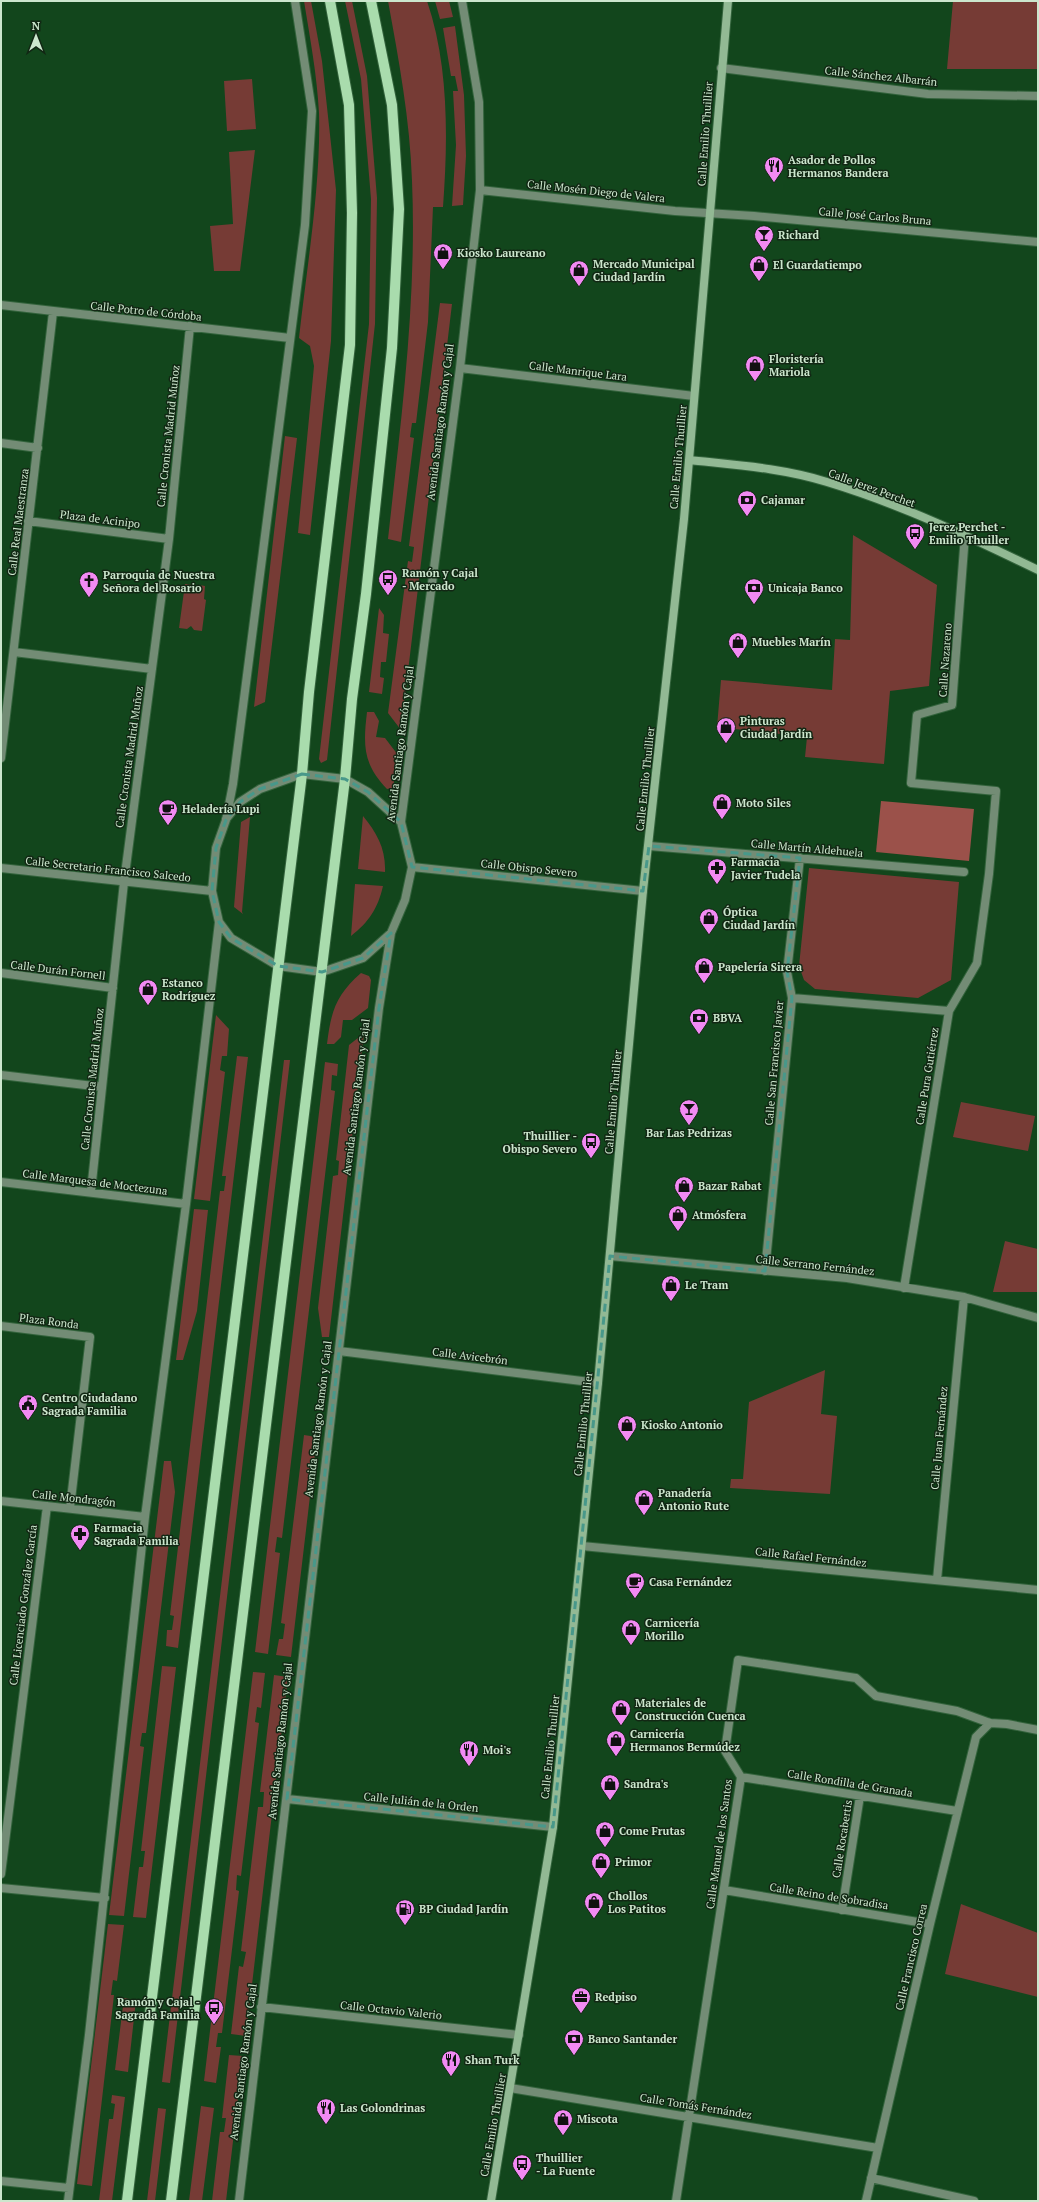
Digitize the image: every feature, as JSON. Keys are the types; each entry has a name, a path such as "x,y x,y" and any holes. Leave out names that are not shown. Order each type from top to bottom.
{"main road":[{"path":"127,2201 302,774 309,692 350,345 352,213 349,105 330,1"},
{"path":"171,2201 309,1059 322,972 345,779 352,698 366,594 392,348 399,209 392,105 371,1"},
{"name":"Calle Emilio Thuillier","path":"491,2201 553,1827 598,1383 643,892 689,460 721,68 728,1"},
{"name":"Calle Jerez Perchet","path":"689,460 756,467 826,481 879,500 965,535 1038,570"}],"street":[{"path":"68,2201 105,1898 146,1517 186,1204 219,922 212,891 216,848 226,820 240,733 305,225 312,111 295,1"},
{"name":"Avenida Santiago Ramón y Cajal","path":"239,2201 300,1667 379,1008 391,934 405,900 412,867 401,822 460,368 480,190 479,102 462,1"},
{"name":"Calle Sánchez Albarrán","path":"721,68 928,94 1037,96"},
{"name":"Calle Mosén Diego de Valera","path":"480,190 710,213"},
{"name":"Calle José Carlos Bruna","path":"710,213 1038,242"},
{"name":"Calle Potro de Córdoba","path":"1,305 290,338"},
{"name":"Calle Real Maestranza","path":"1,758 4,719 14,652 53,312"},
{"name":"Calle Cronista Madrid Muñoz","path":"91,1191 124,882 169,539 190,326"},
{"name":"Calle Manrique Lara","path":"460,368 694,396"},
{"path":"1,443 38,448"},
{"name":"Plaza de Acinipo","path":"28,521 169,539"},
{"name":"Calle Nazareno","path":"965,535 952,705 917,715 911,783 996,791 990,874"},
{"path":"14,652 152,669"},
{"path":"226,820 240,802 260,789 302,774 345,779 368,792 401,822"},
{"name":"Calle Martín Aldehuela","path":"649,846 964,872"},
{"name":"Calle San Francisco Javier","path":"765,1271 792,998 788,972 800,858"},
{"name":"Calle Obispo Severo","path":"412,867 643,892"},
{"name":"Calle Secretario Francisco Salcedo","path":"1,868 212,891"},
{"name":"Calle Pura Gutiérrez","path":"904,1288 949,1011 977,963 990,874"},
{"path":"219,922 231,938 278,966 322,972 364,958 391,934"},
{"name":"Calle Durán Fornell","path":"1,973 113,988"},
{"path":"792,998 949,1011"},
{"path":"1,1075 102,1087"},
{"name":"Calle Marquesa de Moctezuna","path":"1,1182 91,1191 186,1204"},
{"name":"Calle Serrano Fernández","path":"610,1256 847,1278 964,1297 1038,1318"},
{"name":"Calle Juan Fernández","path":"936,1580 964,1297"},
{"name":"Plaza Ronda","path":"1,1326 90,1337 70,1508"},
{"name":"Calle Avicebrón","path":"339,1351 598,1383"},
{"name":"Calle Mondragón","path":"1,1501 146,1517"},
{"name":"Calle Licenciado González García","path":"1,1874 5,1801 47,1506"},
{"name":"Calle Rafael Fernández","path":"582,1546 1038,1590"},
{"name":"Calle Manuel de los Santos","path":"676,2201 741,1777 725,1751 738,1660 856,1678 876,1696 957,1711 990,1724"},
{"path":"990,1724 1007,1724 1038,1730"},
{"name":"Calle Francisco Correa","path":"866,2201 930,1924 976,1737 990,1724"},
{"name":"Calle Rondilla de Granada","path":"741,1777 957,1811"},
{"name":"Calle Rocabertis","path":"842,1910 860,1796"},
{"name":"Calle Julián de la Orden","path":"286,1799 553,1827"},
{"path":"1,1888 105,1898"},
{"name":"Calle Reino de Sobradisa","path":"724,1890 930,1924"},
{"name":"Calle Octavio Valerio","path":"261,2006 519,2035"},
{"name":"Calle Tomás Fernández","path":"510,2088 878,2148"},
{"path":"871,2178 974,2201"},
{"path":"1,2181 69,2188"}],"highlighted area":[{"path":"302,774 345,779 368,792 401,822 412,867 643,891 649,846 800,858 787,972 792,998 765,1271 610,1256 553,1827 287,1799 379,1008 391,933 363,958 322,972 278,966 231,938 219,922 212,891 216,848 226,820 240,802 260,789"}],"shaded area":[{"path":"304,1 311,1 322,61 336,190 331,341 310,535 298,533 314,366 310,346 299,338 316,197 319,113 315,71"},
{"path":"345,1 352,1 367,76 377,198 375,324 327,760 321,763 319,759 369,324 371,199 361,79"},
{"path":"388,1 427,1 434,25 443,77 446,129 443,207 433,207 428,322 416,423 412,423 410,437 414,438 401,542 388,539 403,405 410,316 413,226 412,181 409,136 400,68"},
{"path":"435,1 449,1 453,17 440,19"},
{"path":"953,1 1038,1 1038,69 947,69"},
{"path":"455,26 464,95 466,156 463,205 452,206 456,145 453,91 458,91 455,76 451,76 443,28"},
{"path":"252,79 256,129 227,131 224,81"},
{"path":"255,150 240,271 214,271 210,226 233,224 229,152"},
{"path":"440,303 452,304 401,730 388,713 408,561 412,562 414,547 409,546"},
{"path":"285,436 297,438 265,702 254,707"},
{"path":"853,535 937,585 929,686 890,691 884,764 805,757 807,737 717,727 721,680 832,690 835,639 850,640"},
{"path":"185,584 193,585 196,588 199,585 205,586 204,599 206,600 202,631 194,630 191,626 187,629 179,628"},
{"path":"379,608 384,615 383,633 389,634 386,662 381,662 380,677 384,678 382,694 369,692"},
{"path":"367,712 374,712 379,721 376,737 385,738 398,755 393,788 387,789 379,780 369,763 365,745"},
{"path":"881,801 974,809 969,861 876,852"},
{"path":"363,816 380,842 384,856 385,872 358,869"},
{"path":"250,817 243,914 234,907 241,822"},
{"path":"809,868 959,882 951,980 918,998 815,989 804,980 799,966"},
{"path":"355,884 383,886 372,914 368,920 351,936"},
{"path":"361,973 369,976 371,980 368,1008 352,1020 343,1020 341,1037 334,1044 327,1044 330,1022 336,1004 340,996"},
{"path":"216,1015 229,1029 227,1056 222,1056 220,1070 225,1072 210,1201 194,1199"},
{"path":"363,1034 329,1337 322,1337 318,1308 333,1176 338,1175 339,1161 336,1160 349,1045"},
{"path":"237,1056 248,1057 178,1648 166,1646 167,1630 172,1630 174,1616 170,1615 220,1191 224,1191 226,1176 222,1176"},
{"path":"284,1060 290,1060 170,2083 162,2082"},
{"path":"325,1062 338,1064 337,1076 332,1075 331,1090 335,1091 282,1538 277,1537 275,1552 280,1553 268,1654 255,1652"},
{"path":"961,1102 1035,1116 1028,1151 953,1137"},
{"path":"194,1209 208,1210 197,1311 183,1360 176,1360"},
{"path":"1005,1241 1038,1249 1038,1292 993,1292"},
{"path":"825,1370 821,1414 837,1416 830,1494 730,1488 731,1479 743,1479 749,1402"},
{"path":"304,1435 317,1437 291,1657 276,1655 279,1639 283,1639 285,1624 281,1623"},
{"path":"164,1461 171,1461 175,1492 146,1733 142,1733 140,1746 144,1747 124,1916 109,1915"},
{"path":"162,1666 176,1667 146,1918 133,1917 139,1867 143,1867 145,1851 141,1851"},
{"path":"253,1672 265,1673 261,1708 257,1707 255,1722 259,1723 241,1876 237,1875 236,1890 239,1891 222,2033 218,2033 216,2047 221,2047 216,2083 204,2081"},
{"path":"274,1675 288,1677 246,2036 231,2034 239,1966 243,1967 246,1952 241,1951 258,1807 263,1807 264,1792 260,1792"},
{"path":"961,1904 1038,1933 1038,1997 945,1974"},
{"path":"108,1924 124,1925 117,1981 113,1980 111,1995 114,1995 92,2186 77,2184"},
{"path":"124,1998 136,2000 128,2072 115,2070"},
{"path":"229,2055 243,2056 226,2201 212,2201 220,2132 224,2132 226,2118 222,2118"},
{"path":"112,2095 125,2097 112,2201 99,2201 109,2119 113,2119 115,2104 111,2103"},
{"path":"201,2106 214,2108 202,2201 189,2201"},
{"path":"158,2108 166,2109 155,2201 147,2201"}],"place":[{"name":"Asador de Pollos Hermanos Bandera","path":"774,183"},
{"name":"Richard","path":"764,252"},
{"name":"Kiosko Laureano","path":"443,270"},
{"name":"El Guardatiempo","path":"759,282"},
{"name":"Mercado Municipal Ciudad Jardín","path":"579,287"},
{"name":"Floristería Mariola","path":"755,382"},
{"name":"Cajamar","path":"747,517"},
{"name":"Jerez Perchet - Emilio Thuiller","path":"915,550"},
{"name":"Ramón y Cajal - Mercado","path":"388,596"},
{"name":"Parroquia de Nuestra Señora del Rosario","path":"89,598"},
{"name":"Unicaja Banco","path":"754,605"},
{"name":"Muebles Marín","path":"738,659"},
{"name":"Pinturas Ciudad Jardín","path":"726,744"},
{"name":"Moto Siles","path":"722,820"},
{"name":"Heladería Lupi","path":"168,826"},
{"name":"Farmacia Javier Tudela","path":"717,885"},
{"name":"Óptica Ciudad Jardín","path":"709,935"},
{"name":"Papelería Sirera","path":"704,984"},
{"name":"Estanco Rodríguez","path":"148,1006"},
{"name":"BBVA","path":"699,1035"},
{"name":"Bar Las Pedrizas","path":"689,1126"},
{"name":"Thuillier - Obispo Severo","path":"591,1159"},
{"name":"Bazar Rabat","path":"684,1203"},
{"name":"Atmósfera","path":"678,1232"},
{"name":"Le Tram","path":"671,1302"},
{"name":"Centro Ciudadano Sagrada Familia","path":"28,1421"},
{"name":"Kiosko Antonio","path":"627,1442"},
{"name":"Panadería Antonio Rute","path":"644,1516"},
{"name":"Farmacia Sagrada Familia","path":"80,1551"},
{"name":"Casa Fernández","path":"635,1599"},
{"name":"Carnicería Morillo","path":"631,1646"},
{"name":"Materiales de Construcción Cuenca","path":"621,1726"},
{"name":"Carnicería Hermanos Bermúdez","path":"616,1757"},
{"name":"Moi's","path":"469,1767"},
{"name":"Sandra's","path":"610,1801"},
{"name":"Come Frutas","path":"605,1848"},
{"name":"Primor","path":"601,1879"},
{"name":"Chollos Los Patitos","path":"594,1919"},
{"name":"BP Ciudad Jardín","path":"405,1926"},
{"name":"Redpiso","path":"581,2014"},
{"name":"Ramón y Cajal - Sagrada Familia","path":"214,2025"},
{"name":"Banco Santander","path":"574,2056"},
{"name":"Shan Turk","path":"451,2077"},
{"name":"Las Golondrinas","path":"326,2125"},
{"name":"Miscota","path":"563,2136"},
{"name":"Thuillier - La Fuente","path":"522,2181"}]}
